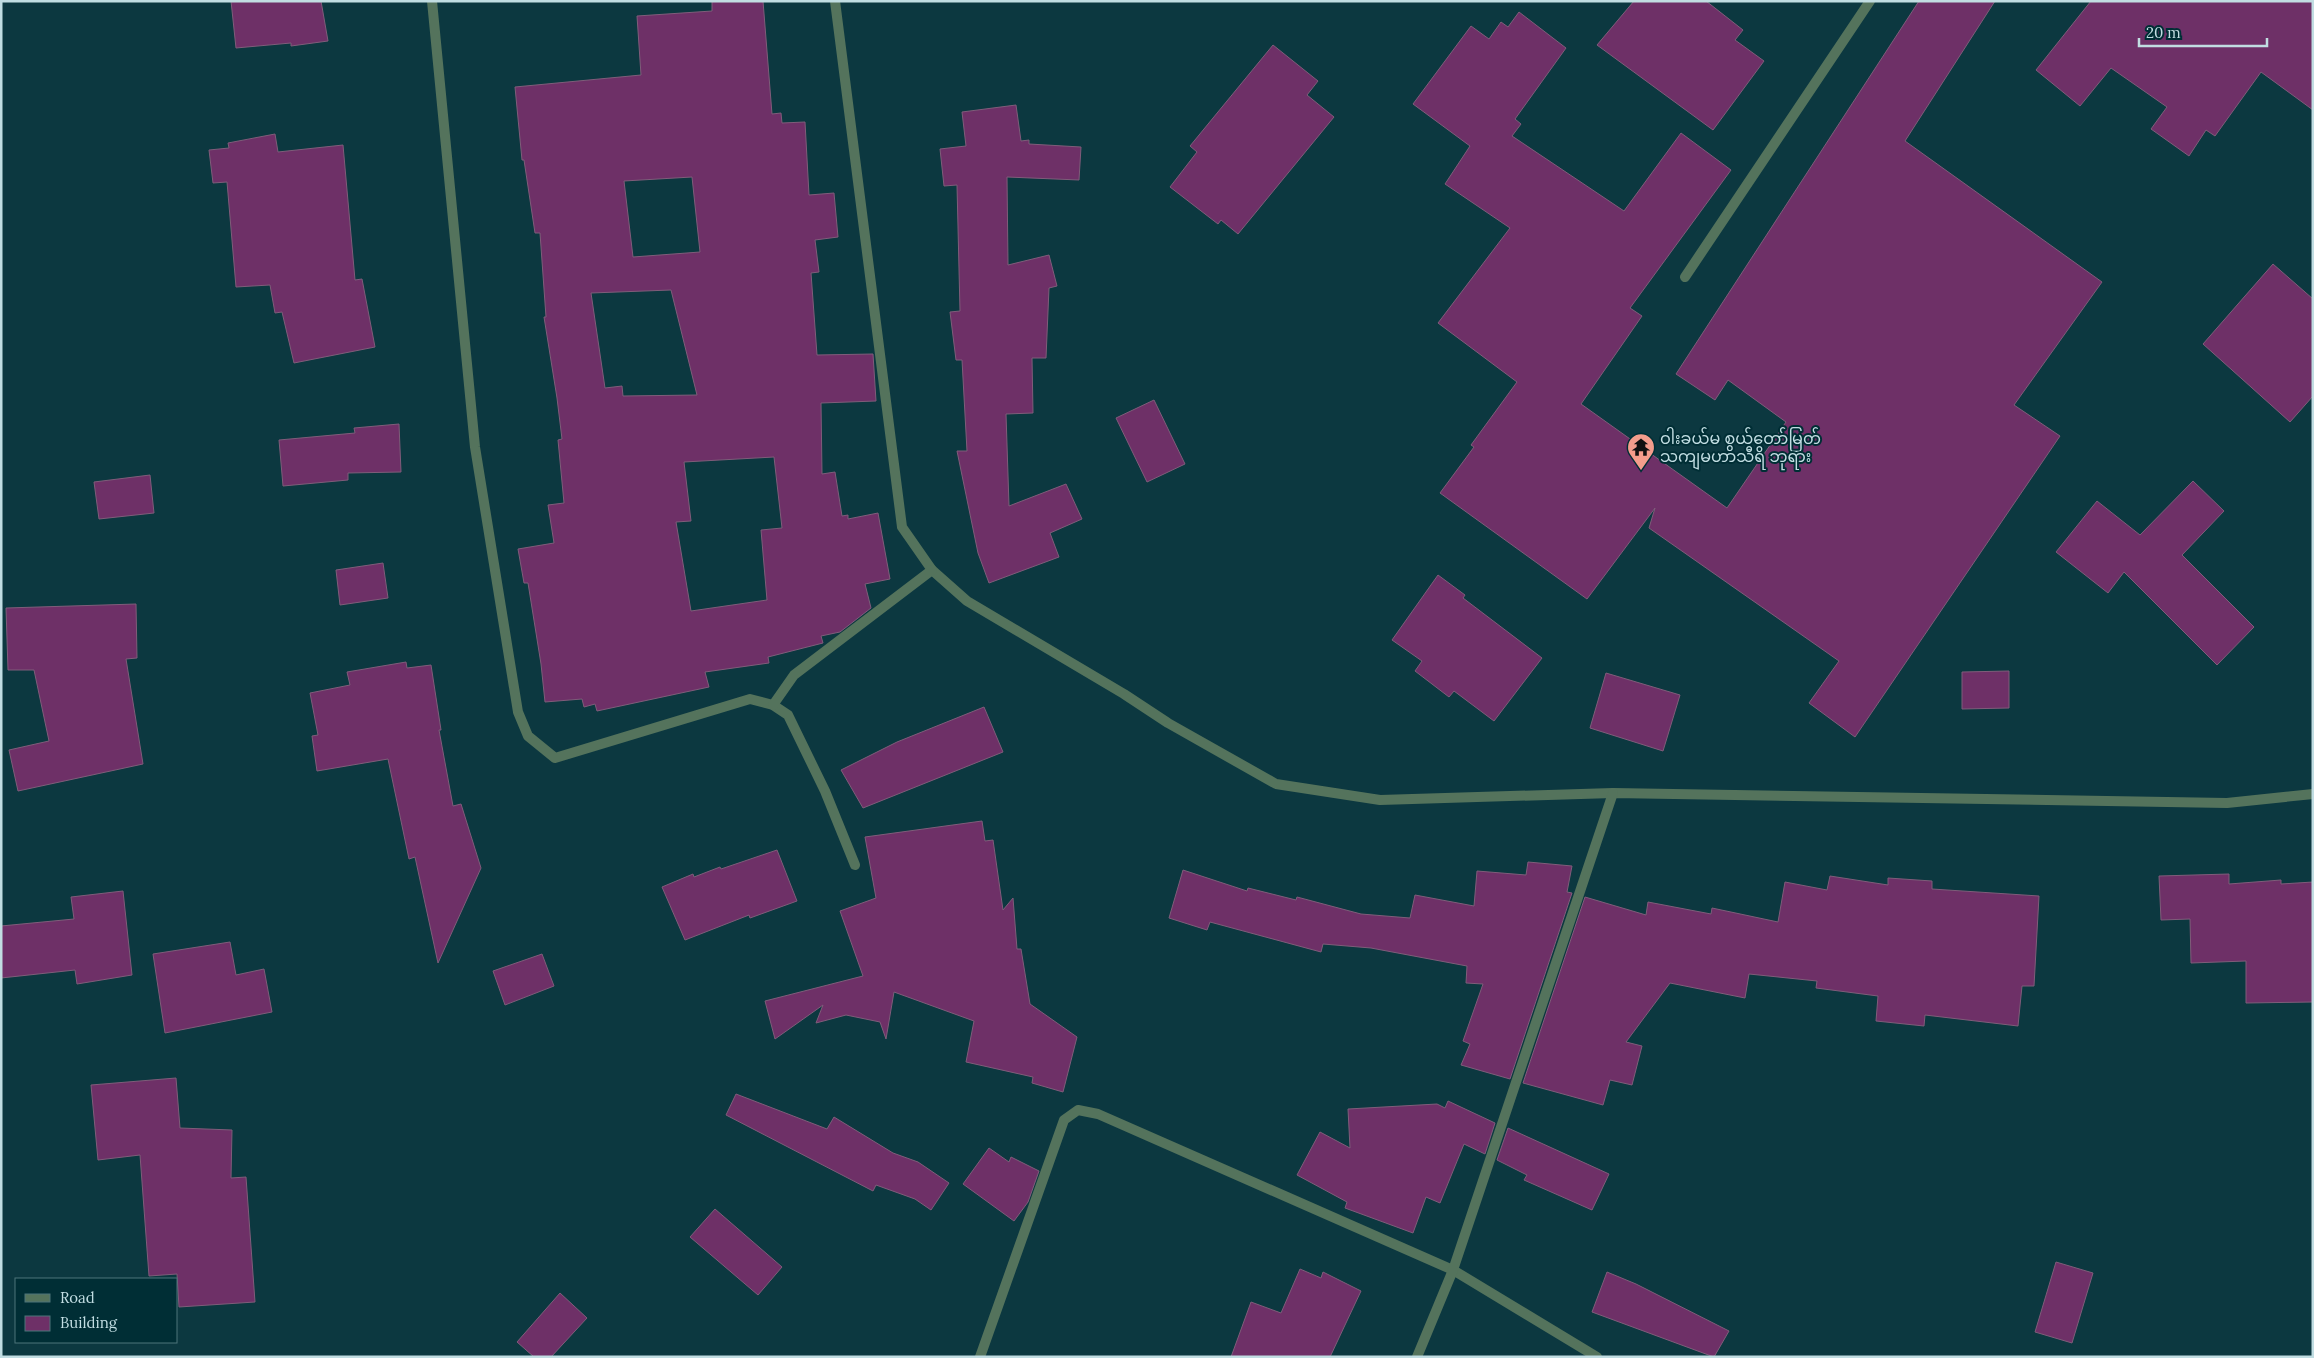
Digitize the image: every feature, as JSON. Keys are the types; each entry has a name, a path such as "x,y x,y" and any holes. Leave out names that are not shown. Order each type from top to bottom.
{"street":[{"path":"432,1 475,448 518,712 528,736 555,758 750,699 773,705 788,715 825,791 855,865"},
{"path":"835,1 902,527 932,570 967,601 1124,694 1168,724 1276,784 1380,800 1613,793 2227,803 2313,794"},
{"path":"1685,277 1870,1"},
{"path":"773,705 794,675 932,570"},
{"path":"1417,1357 1453,1270 1613,793"},
{"path":"980,1357 1064,1120 1078,1110 1098,1114 1453,1270 1597,1357"}],"building":[{"path":"231,1 321,1 328,41 291,46 291,43 236,48"},
{"path":"712,1 763,1 772,114 781,113 782,123 805,122 809,195 834,193 838,237 815,240 819,272 811,273 817,355 873,354 876,401 821,403 822,474 835,472 842,516 848,515 848,519 878,513 890,579 865,584 871,608 840,632 821,636 823,643 768,657 769,663 705,672 709,687 597,711 595,704 584,707 582,699 545,702 528,583 524,583 518,549 554,543 548,505 564,503 558,440 562,439 544,317 546,317 540,233 535,233 524,160 522,160 515,87 641,75 637,16 712,11","holes":["692,177 700,252 633,257 624,181","671,290 697,395 623,396 622,386 605,388 591,293","774,457 782,528 761,530 767,600 691,611 676,522 691,521 684,462"]},
{"path":"1634,1 1706,1 1743,30 1735,40 1764,61 1713,130 1597,45"},
{"path":"1919,1 1995,1 1905,141 2102,282 2014,405 2060,436 1855,737 1809,703 1839,661 1649,528 1655,508 1587,599 1440,493 1474,447 1471,445 1517,382 1438,323 1510,228 1445,184 1470,146 1413,104 1471,26 1489,39 1501,22 1508,27 1519,12 1566,48 1515,119 1521,124 1512,136 1624,211 1681,133 1731,170 1630,308 1642,316 1581,404 1727,508 1786,422 1728,380 1715,400 1676,374"},
{"path":"2091,1 2313,1 2313,110 2261,72 2215,136 2206,130 2189,156 2151,129 2167,107 2111,68 2080,106 2036,70"},
{"path":"1273,45 1318,81 1307,95 1334,117 1238,234 1221,220 1218,224 1170,187 1197,152 1190,146"},
{"path":"1016,105 1021,141 1029,140 1029,144 1081,147 1079,180 1007,177 1008,265 1049,255 1057,286 1049,288 1046,358 1032,358 1033,413 1006,414 1009,506 1066,484 1082,519 1050,533 1059,557 989,583 978,553 957,451 967,451 962,360 956,360 950,312 960,311 957,185 944,186 940,149 966,146 962,112"},
{"path":"275,134 278,152 343,145 355,280 362,279 375,347 294,363 282,312 275,313 270,285 236,287 227,182 213,183 209,150 229,148 228,143"},
{"path":"2273,264 2313,299 2313,396 2290,422 2203,344"},
{"path":"1154,400 1185,464 1147,482 1116,418"},
{"path":"399,424 401,472 348,473 348,480 283,486 279,440 355,433 354,428"},
{"path":"150,475 154,513 99,519 94,482"},
{"path":"2193,481 2224,511 2182,555 2254,627 2217,665 2124,572 2108,593 2056,552 2097,501 2140,535"},
{"path":"383,563 388,598 340,605 336,570"},
{"path":"1438,575 1465,595 1463,598 1542,658 1494,721 1454,691 1449,697 1415,671 1422,661 1392,640"},
{"path":"136,604 137,658 126,659 143,764 18,791 9,750 49,741 34,670 8,670 6,608"},
{"path":"406,662 407,668 431,665 441,730 439,730 453,806 461,804 481,868 438,963 415,857 409,859 388,759 317,771 312,736 318,735 310,693 350,685 347,672"},
{"path":"2009,671 2009,708 1962,709 1962,672"},
{"path":"1606,673 1680,695 1663,751 1590,728"},
{"path":"984,707 1003,752 863,808 841,770 897,742"},
{"path":"982,821 985,841 993,840 1003,910 1013,898 1017,949 1021,949 1030,1004 1077,1037 1063,1092 1032,1083 1033,1077 966,1062 974,1021 894,992 886,1039 880,1022 846,1015 816,1023 823,1005 775,1039 765,1001 863,976 840,911 876,898 865,837"},
{"path":"777,850 797,901 750,918 749,915 685,940 662,887 693,874 694,877"},
{"path":"1528,862 1572,866 1567,892 1572,893 1510,1079 1461,1065 1470,1044 1463,1041 1483,984 1466,983 1467,966 1371,948 1323,944 1321,952 1210,922 1207,930 1169,918 1183,870 1247,891 1248,888 1296,900 1297,897 1361,914 1410,918 1415,895 1474,906 1477,871 1526,875"},
{"path":"2229,874 2229,884 2281,880 2281,884 2313,882 2313,1002 2246,1003 2246,961 2191,963 2190,919 2161,920 2159,876"},
{"path":"1830,876 1888,885 1888,878 1932,881 1932,889 2039,896 2034,986 2022,986 2018,1026 1925,1015 1924,1026 1876,1021 1878,996 1816,988 1817,981 1749,974 1745,998 1670,983 1626,1042 1642,1046 1632,1085 1610,1080 1603,1105 1523,1083 1585,897 1646,915 1648,902 1711,914 1712,908 1778,922 1785,882 1827,890"},
{"path":"123,891 132,975 77,984 75,970 1,978 1,926 74,919 71,897"},
{"path":"230,942 236,975 264,969 272,1012 165,1033 153,954"},
{"path":"542,954 554,986 505,1005 493,971"},
{"path":"176,1078 180,1128 232,1130 231,1178 246,1177 255,1302 179,1307 177,1274 149,1276 140,1155 98,1160 91,1085"},
{"path":"736,1094 827,1129 834,1117 893,1153 918,1162 949,1183 931,1210 915,1199 876,1185 873,1191 726,1115"},
{"path":"1448,1101 1495,1123 1485,1154 1464,1144 1440,1203 1426,1197 1413,1233 1345,1208 1347,1202 1297,1175 1320,1132 1350,1148 1348,1109 1437,1104 1445,1108"},
{"path":"1508,1128 1609,1174 1592,1210 1524,1180 1527,1175 1497,1160"},
{"path":"989,1148 1009,1162 1011,1157 1039,1171 1028,1202 1014,1221 963,1184"},
{"path":"715,1209 782,1267 758,1295 690,1237"},
{"path":"2056,1262 2093,1273 2072,1343 2035,1332"},
{"path":"1300,1269 1321,1278 1323,1272 1361,1291 1330,1357 1231,1357 1251,1302 1281,1313"},
{"path":"1607,1272 1636,1284 1729,1331 1714,1357 1592,1312"},
{"path":"560,1293 587,1318 551,1357 534,1357 517,1342"}],"place":[{"name":"ဝါးခယ်မ စွယ်တော်မြတ် သကျမဟာသီရိ ဘုရား","path":"1641,471"}]}
